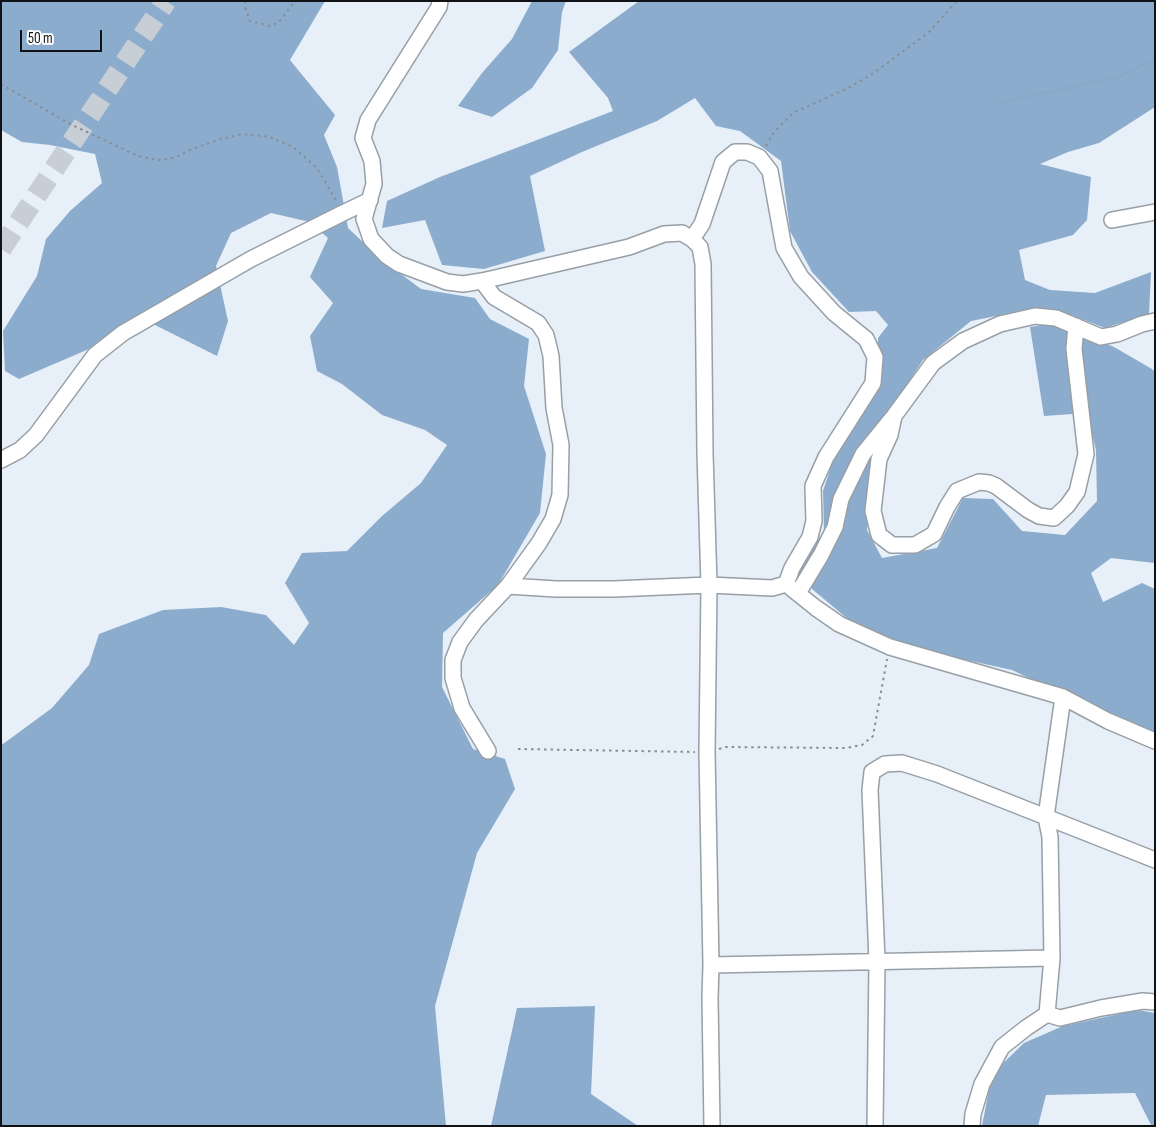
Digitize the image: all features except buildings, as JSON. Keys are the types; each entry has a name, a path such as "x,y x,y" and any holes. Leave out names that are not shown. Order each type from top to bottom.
{"street":[{"path":"440,1 439,7 368,120 363,138 372,161 374,184 364,219 370,239 387,256 399,264 447,282 463,284 629,247 664,234 682,233 700,247 702,264 709,585 707,752 712,965 710,998 712,1126"},
{"path":"692,239 702,224 723,162 736,152 747,152 759,157 770,171 784,248 801,277 834,313 866,338 875,357 873,384 826,457 813,486 814,521 810,537 792,568 792,588"},
{"path":"1,460 20,450 36,435 94,355 123,333 251,259 370,200"},
{"path":"1112,220 1155,212"},
{"path":"482,281 494,297 538,323 546,335 551,356 554,408 561,444 560,495 553,519 539,543 508,586 476,620 460,642 453,660 453,678 462,708 488,750"},
{"path":"792,588 821,556 835,527 841,499 863,454 894,416 933,362 963,340 1000,324 1034,316 1056,318 1101,337 1117,334 1155,320"},
{"path":"894,416 890,435 880,459 873,511 879,535 892,545 915,545 934,534 947,507 958,491 978,482 996,486 1039,516 1054,518 1067,506 1076,492 1086,454 1074,349 1076,326"},
{"path":"508,586 556,589 614,589 709,585 792,588 839,624 890,647 1064,698 1108,721 1155,742"},
{"path":"1047,1014 1052,958 1050,836 1046,817 1064,698"},
{"path":"875,1126 877,961 870,790 872,772 885,764 902,763 937,774 1155,860"},
{"path":"712,965 1052,958"},
{"path":"1047,1014 1060,1018 1101,1008 1143,1001 1155,1002"},
{"path":"972,1126 973,1114 982,1084 1002,1047 1047,1014"}],"path":[{"path":"245,1 250,21 270,26 279,22 295,1"},
{"path":"759,157 774,132 793,113 848,88 874,73 929,32 957,1"},
{"path":"1,84 68,123 138,156 158,160 174,158 192,149 243,134 270,137 293,147 317,168 343,213"},
{"path":"518,749 707,752 725,747 846,748 862,745 873,736 890,647"}],"shaded area":[{"path":"1,1 325,1 290,60 335,115 324,135 337,167 348,228 381,259 421,289 475,298 490,319 529,339 524,386 546,454 540,513 498,585 443,633 442,687 473,749 505,759 515,789 477,853 435,1006 446,1126 1,1126 1,743 3,744 52,708 89,665 99,634 163,610 221,607 266,615 294,645 309,623 285,583 302,553 347,551 382,516 421,483 447,445 425,430 382,415 342,384 317,371 310,336 333,303 310,277 328,238 310,222 271,213 231,233 216,266 228,321 217,356 137,316 96,346 19,379 5,371 3,331 37,276 46,239 70,211 102,183 95,154 50,145 22,142 1,130"},
{"path":"532,1 566,1 562,12 558,50 532,88 492,117 458,106 482,73 512,39"},
{"path":"639,1 1155,1 1155,107 1099,143 1068,152 1040,164 1091,177 1087,220 1073,235 1019,250 1025,280 1050,290 1095,293 1151,272 1149,314 1105,328 1071,315 1026,310 971,321 923,360 900,395 872,459 867,530 882,558 937,548 963,498 993,499 1022,531 1065,535 1097,501 1096,450 1087,413 1044,416 1030,327 1054,323 1114,347 1152,369 1155,372 1155,563 1111,558 1091,573 1103,602 1142,583 1155,589 1155,738 1012,670 916,649 849,620 812,589 799,569 824,532 823,491 837,448 878,381 878,338 888,325 876,311 849,312 812,272 790,231 781,161 740,131 716,126 695,98 657,121 530,176 545,251 484,269 442,265 425,220 382,228 387,201 440,177 613,111 608,98 569,52"},
{"path":"595,1006 591,1094 638,1126 491,1126 517,1008"},
{"path":"1138,1010 1155,1013 1155,1126 1151,1125 1135,1093 1046,1095 1038,1126 982,1126 992,1074 1024,1043 1063,1026"}],"waterway":[{"path":"999,103 1118,77 1155,59"}],"tunnel":[{"path":"1,249 166,1"}]}
